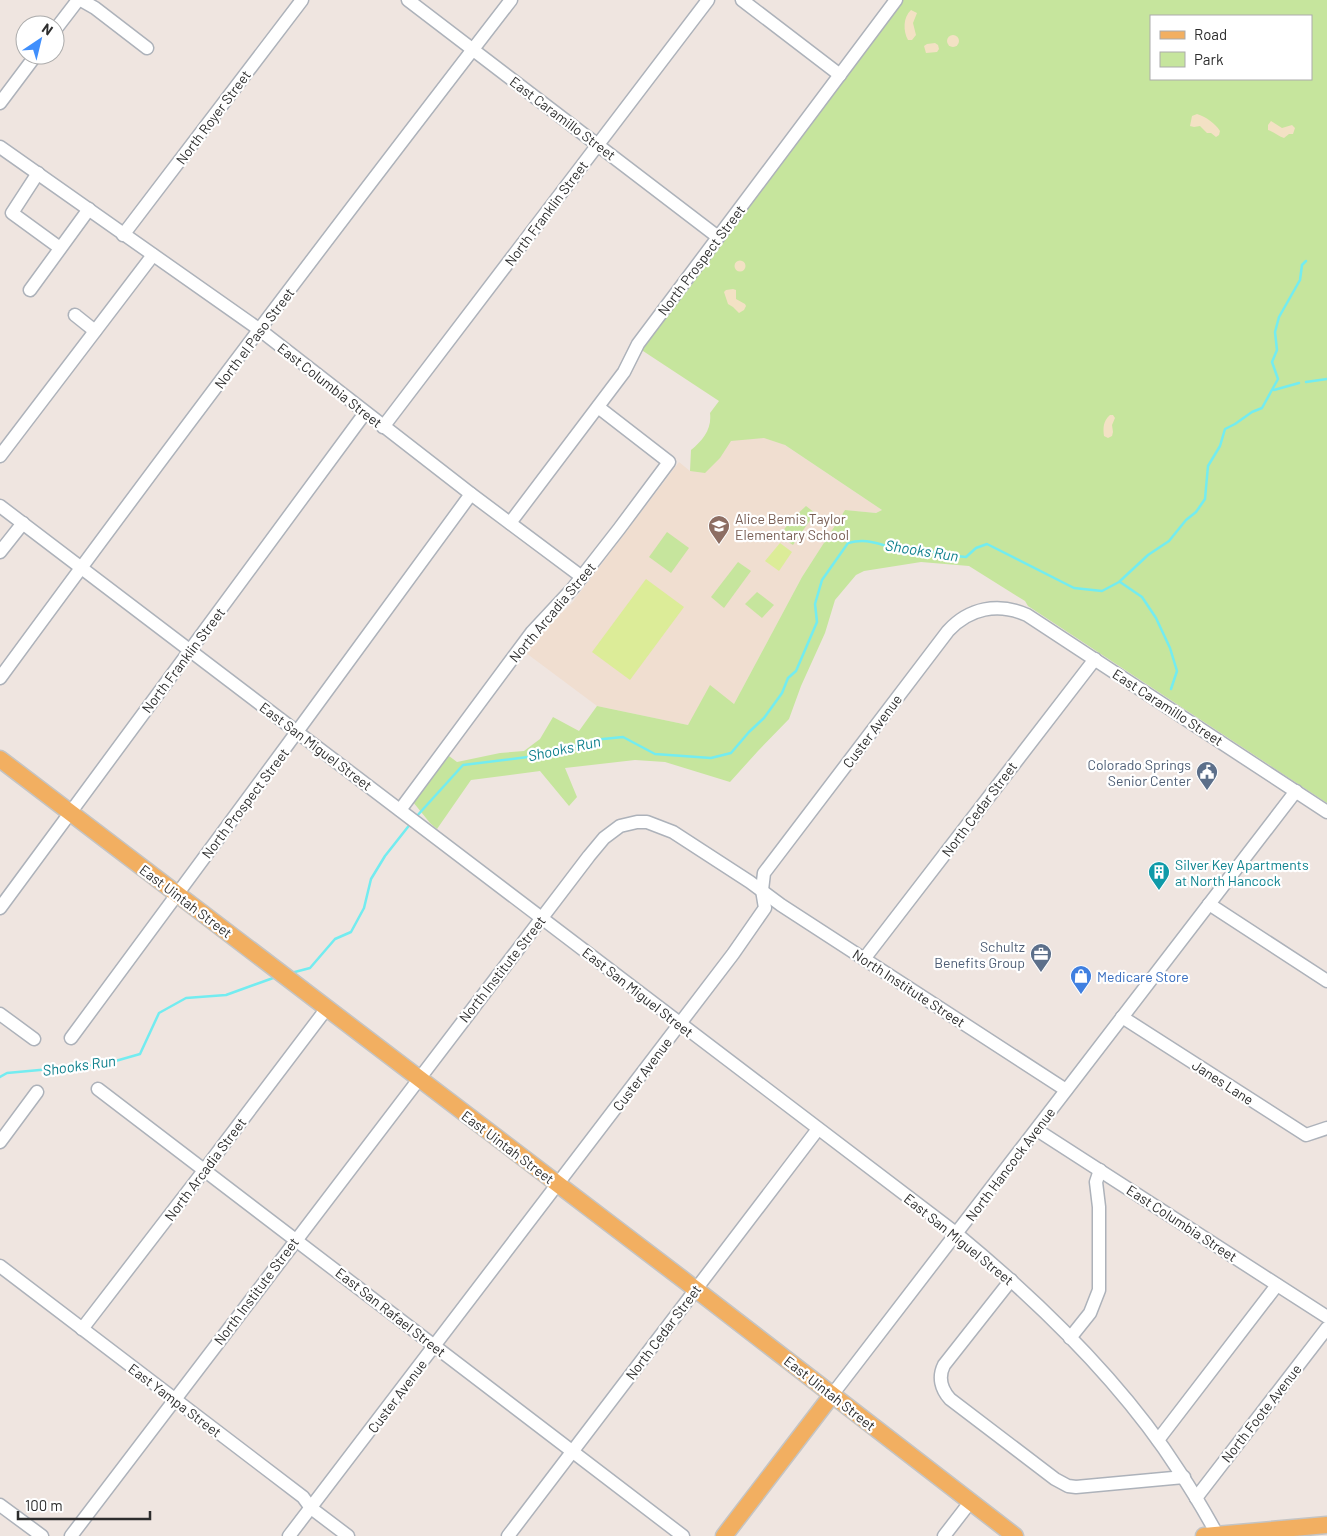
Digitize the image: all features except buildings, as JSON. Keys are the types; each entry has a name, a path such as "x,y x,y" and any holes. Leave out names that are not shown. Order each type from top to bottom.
{"main road":[{"name":"East Uintah Street","path":"0,759 558,1184 1015,1536"},
{"name":"North Hancock Avenue","path":"724,1536 832,1395"},
{"path":"1213,1536 1327,1525"}],"street":[{"path":"65,18 79,0 95,8 147,48"},
{"name":"North Royer Street","path":"124,235 302,0"},
{"name":"East Caramillo Street","path":"408,0 718,237"},
{"name":"North el Paso Street","path":"0,678 260,330 511,0"},
{"name":"North Franklin Street","path":"383,427 708,0"},
{"path":"742,0 840,76"},
{"name":"North Prospect Street","path":"510,523 624,372 638,344 896,0"},
{"path":"0,103 28,65"},
{"name":"East Columbia Street","path":"0,147 260,330 383,427 582,577"},
{"path":"38,173 12,213 60,248"},
{"path":"30,290 89,209"},
{"path":"0,456 153,255"},
{"path":"75,315 95,331"},
{"name":"North Arcadia Street","path":"404,813 532,632 582,577 669,462 598,407"},
{"name":"North Franklin Street","path":"0,908 365,413"},
{"name":"North Prospect Street","path":"71,1038 471,494"},
{"name":"East San Miguel Street","path":"0,506 957,1234 1011,1280 1070,1338 1112,1384 1158,1440 1184,1477 1196,1498 1213,1536"},
{"path":"0,552 23,523"},
{"name":"Custer Avenue","path":"289,1536 733,954 764,908 762,890 764,873 948,632 959,621 972,613 991,608 1007,608"},
{"name":"East Caramillo Street","path":"1007,608 1027,615 1327,812"},
{"name":"North Cedar Street","path":"864,959 1095,659"},
{"name":"North Hancock Avenue","path":"832,1395 1296,791"},
{"name":"North Institute Street","path":"71,1536 173,1399 542,918 604,838 620,826 637,822 648,822 673,832 762,890 781,905 1066,1090"},
{"path":"1209,904 1327,981"},
{"name":"North Arcadia Street","path":"82,1329 205,1170 321,1003"},
{"path":"0,1014 34,1039"},
{"name":"Janes Lane","path":"1122,1017 1306,1134 1327,1128"},
{"name":"East San Rafael Street","path":"98,1088 684,1536"},
{"path":"0,1142 37,1092"},
{"name":"North Cedar Street","path":"508,1536 818,1129"},
{"name":"East Columbia Street","path":"1037,1130 1327,1317"},
{"path":"1070,1338 1090,1313 1099,1290 1099,1207 1096,1182 1100,1170"},
{"name":"East Yampa Street","path":"0,1266 303,1497 311,1508 348,1536"},
{"path":"1011,1280 941,1371 942,1386 950,1398 1055,1479 1068,1486 1184,1477"},
{"path":"1158,1440 1277,1285"},
{"name":"North Foote Avenue","path":"1196,1498 1327,1328"},
{"path":"944,1536 971,1501"},
{"path":"0,1505 42,1536"}],"shaded area":[{"name":"Alice Bemis Taylor Elementary School","path":"734,411 882,510 876,513 845,510 802,577 734,704 688,725 597,706 522,650 572,603 679,462 690,471"}],"green space":[{"path":"903,0 1327,0 1327,803 1028,606 1025,601 969,566 921,562 864,571 856,575 835,600 825,633 801,686 789,719 730,782 665,762 635,760 565,768 577,797 569,806 540,771 471,780 437,829 413,802 449,756 457,762 500,753 524,751 540,739 553,717 579,731 597,706 688,725 710,685 734,704 802,577 845,510 876,513 882,510 785,445 764,438 731,441 720,458 705,473 690,471 691,450 706,434 710,424 710,413 719,401 640,349"},
{"path":"806,506 815,513 793,545 779,536 792,519"},
{"path":"667,532 689,548 671,573 649,557"},
{"path":"780,543 792,552 779,571 765,561"},
{"path":"738,562 751,571 724,608 711,597"},
{"path":"646,579 684,607 630,680 592,652"},
{"path":"757,592 774,605 762,618 745,604"}],"sand":[{"path":"911,10 917,13 913,23 916,35 912,40 908,40 905,24 906,16"},
{"path":"953,35 959,41 953,47 947,41"},
{"path":"935,43 939,49 937,52 926,53 924,46"},
{"path":"1197,114 1216,125 1220,131 1219,135 1216,137 1211,133 1207,133 1200,126 1190,126 1192,116"},
{"path":"1271,121 1282,128 1292,125 1295,128 1293,134 1289,134 1284,138 1268,130 1268,125"},
{"path":"740,260 746,266 740,272 734,266"},
{"path":"736,290 736,299 746,306 739,313 728,304 724,292"},
{"path":"1110,415 1113,415 1115,418 1112,425 1112,436 1108,438 1104,436 1104,427"}],"waterway":[{"name":"Shooks Run","path":"416,817 463,765 552,754 593,740 623,737 655,754 711,758 731,753 764,718 782,693 788,678 796,671 817,622 815,604 822,580 848,543 866,541 899,549 922,550 966,557 976,548 987,544 1074,588 1102,591 1119,582 1148,555 1169,541 1186,520 1196,512 1205,499 1208,466 1220,446 1225,429 1262,408 1278,379 1272,362 1277,350 1275,332 1279,317 1300,280 1302,265 1306,261"},
{"name":"Shooks Run","path":"1306,382 1327,379"},
{"name":"Shooks Run","path":"1274,390 1299,383"},
{"name":"Shooks Run","path":"1120,582 1142,597 1156,618 1170,648 1177,671 1171,689"},
{"name":"Shooks Run","path":"291,973 310,968 335,939 351,932 364,908 371,879 385,856 411,823"},
{"name":"Shooks Run","path":"0,1077 7,1073 105,1064 140,1054 159,1013 186,998 226,995 276,977"}],"place":[{"name":"Alice Bemis Taylor Elementary School","path":"719,545"},
{"name":"Colorado Springs Senior Center","path":"1207,791"},
{"name":"Silver Key Apartments at North Hancock","path":"1159,891"},
{"name":"Schultz Benefits Group","path":"1041,973"},
{"name":"Medicare Store","path":"1081,995"}]}
